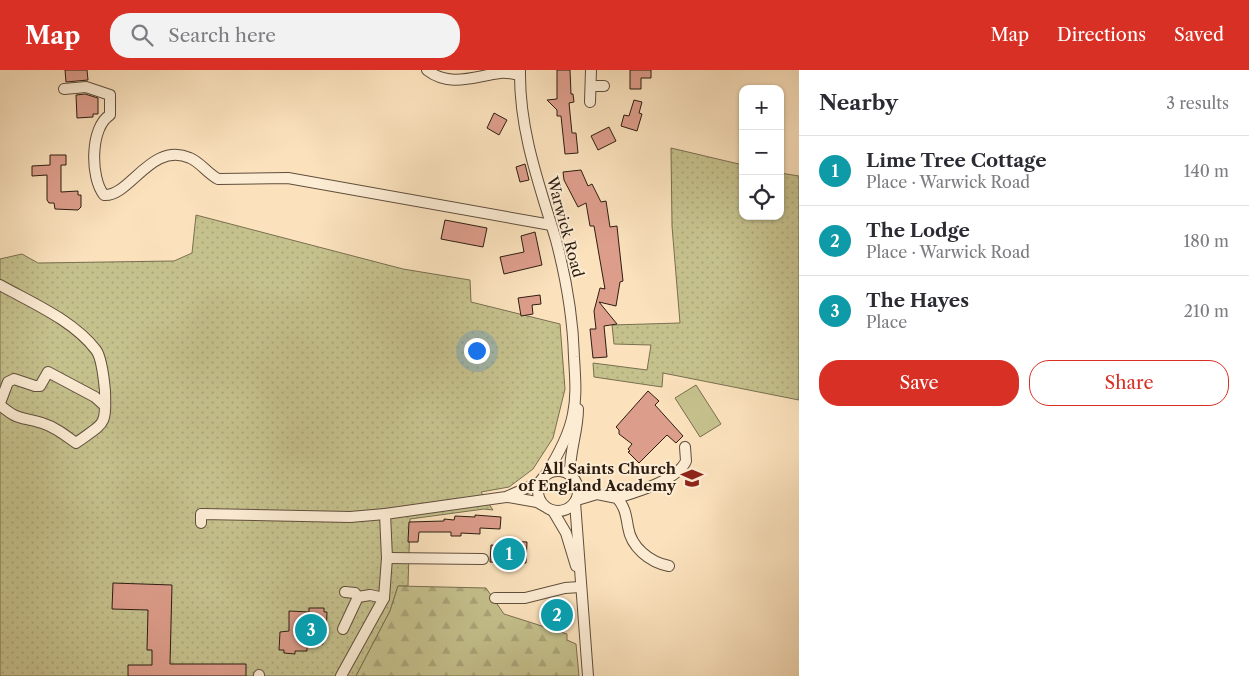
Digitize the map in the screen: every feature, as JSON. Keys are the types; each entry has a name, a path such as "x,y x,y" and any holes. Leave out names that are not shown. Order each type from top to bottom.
{"street":[{"path":"427,70 435,76 449,80 471,80 501,72 520,72"},
{"path":"590,102 591,70"},
{"name":"Warwick Road","path":"520,72 526,137 565,281 574,337 575,393 578,424 570,459 573,478"},
{"path":"591,86 604,86"},
{"path":"64,89 86,87 110,95 110,115 105,118 99,128 93,168 96,181 104,195 110,196 122,190 127,182 152,163 168,156 180,155 192,159 208,174 218,179 288,178 551,225"},
{"path":"0,285 75,329 97,351 104,384 105,406 105,418 100,426 76,443 56,429 41,422 22,420 0,404 8,382 14,379 40,386 48,372 95,397 105,406"},
{"name":"Warwick Road","path":"543,479 567,436 573,413 575,393"},
{"path":"506,497 558,471 573,478 597,494 617,498 645,489 677,472 686,461 685,447"},
{"path":"573,478 578,490 576,501 580,548 580,583 588,676"},
{"path":"543,479 539,496 566,534 580,583"},
{"path":"201,523 201,514 350,516 385,514 506,497 537,502 549,509 564,510 576,501 597,494"},
{"path":"617,498 624,507 630,536 638,548 648,557 669,566"},
{"path":"341,676 384,598 387,558 385,514"},
{"path":"387,558 483,559"},
{"path":"495,598 525,598 580,583"},
{"path":"345,592 355,594 358,597 370,595 384,598"},
{"path":"343,629 358,597"}],"green space":[{"path":"671,148 739,164 739,220 784,220 784,174 799,176 799,400 663,373 662,387 594,377 593,363 647,370 651,345 614,344 612,325 680,323 672,226"},
{"path":"196,215 403,269 470,280 471,302 560,324 565,389 553,438 533,469 509,487 481,492 493,510 484,509 410,519 408,586 398,586 390,611 356,676 0,676 0,259 22,254 38,263 174,261 192,253"},
{"path":"696,385 721,424 700,437 675,398"},
{"path":"398,586 486,588 504,614 567,634 567,640 576,644 579,676 356,676 390,611"}],"building":[{"path":"65,70 87,70 88,80 66,82"},
{"path":"557,70 570,70 571,94 573,94 574,102 569,103 572,133 576,133 578,153 565,154 561,116 557,116 557,110 547,100 557,99"},
{"path":"630,70 651,70 651,78 641,78 641,89 630,89"},
{"path":"85,94 98,98 98,114 93,114 93,117 77,118 76,95"},
{"path":"634,100 642,102 639,113 642,114 637,131 621,126 624,115 629,116"},
{"path":"494,113 507,120 499,135 487,128"},
{"path":"609,127 616,141 598,150 591,136"},
{"path":"50,155 66,155 66,165 61,165 61,192 78,191 78,195 81,195 81,207 78,210 55,209 54,203 49,203 47,200 47,175 32,176 32,166 50,165"},
{"path":"525,164 529,180 520,182 516,167"},
{"path":"581,170 588,186 592,184 601,202 606,201 610,227 617,226 623,281 620,282 616,306 599,302 617,324 604,326 607,357 593,358 590,329 596,329 594,311 600,288 605,289 594,226 590,226 586,203 578,207 564,180 563,172"},
{"path":"445,220 487,228 483,247 441,239"},
{"path":"535,232 542,265 504,274 500,257 524,252 521,236"},
{"path":"540,295 541,304 532,305 533,314 521,316 518,298"},
{"path":"648,391 659,401 655,405 683,436 676,443 667,435 639,463 628,452 632,444 619,434 619,430 616,427"},
{"path":"475,515 501,517 500,529 480,528 480,534 461,533 461,536 451,536 451,532 419,532 418,542 408,542 409,522 454,520 455,516 475,517"},
{"path":"503,541 527,542 526,563 490,562 491,545 503,546"},
{"path":"113,583 172,585 170,664 246,664 246,676 128,676 128,665 152,665 152,650 147,650 148,610 112,609"},
{"path":"551,602 562,603 561,615 567,615 566,629 548,627"},
{"path":"309,608 324,608 324,612 327,612 326,636 323,636 323,644 307,647 307,651 295,651 295,654 284,653 284,650 279,650 280,632 289,631 289,611 309,612"}],"place":[{"name":"All Saints Church of England Academy","path":"692,478"},
{"name":"Lime Tree Cottage","path":"509,554"},
{"name":"The Lodge","path":"557,615"},
{"name":"The Hayes","path":"311,630"}]}
